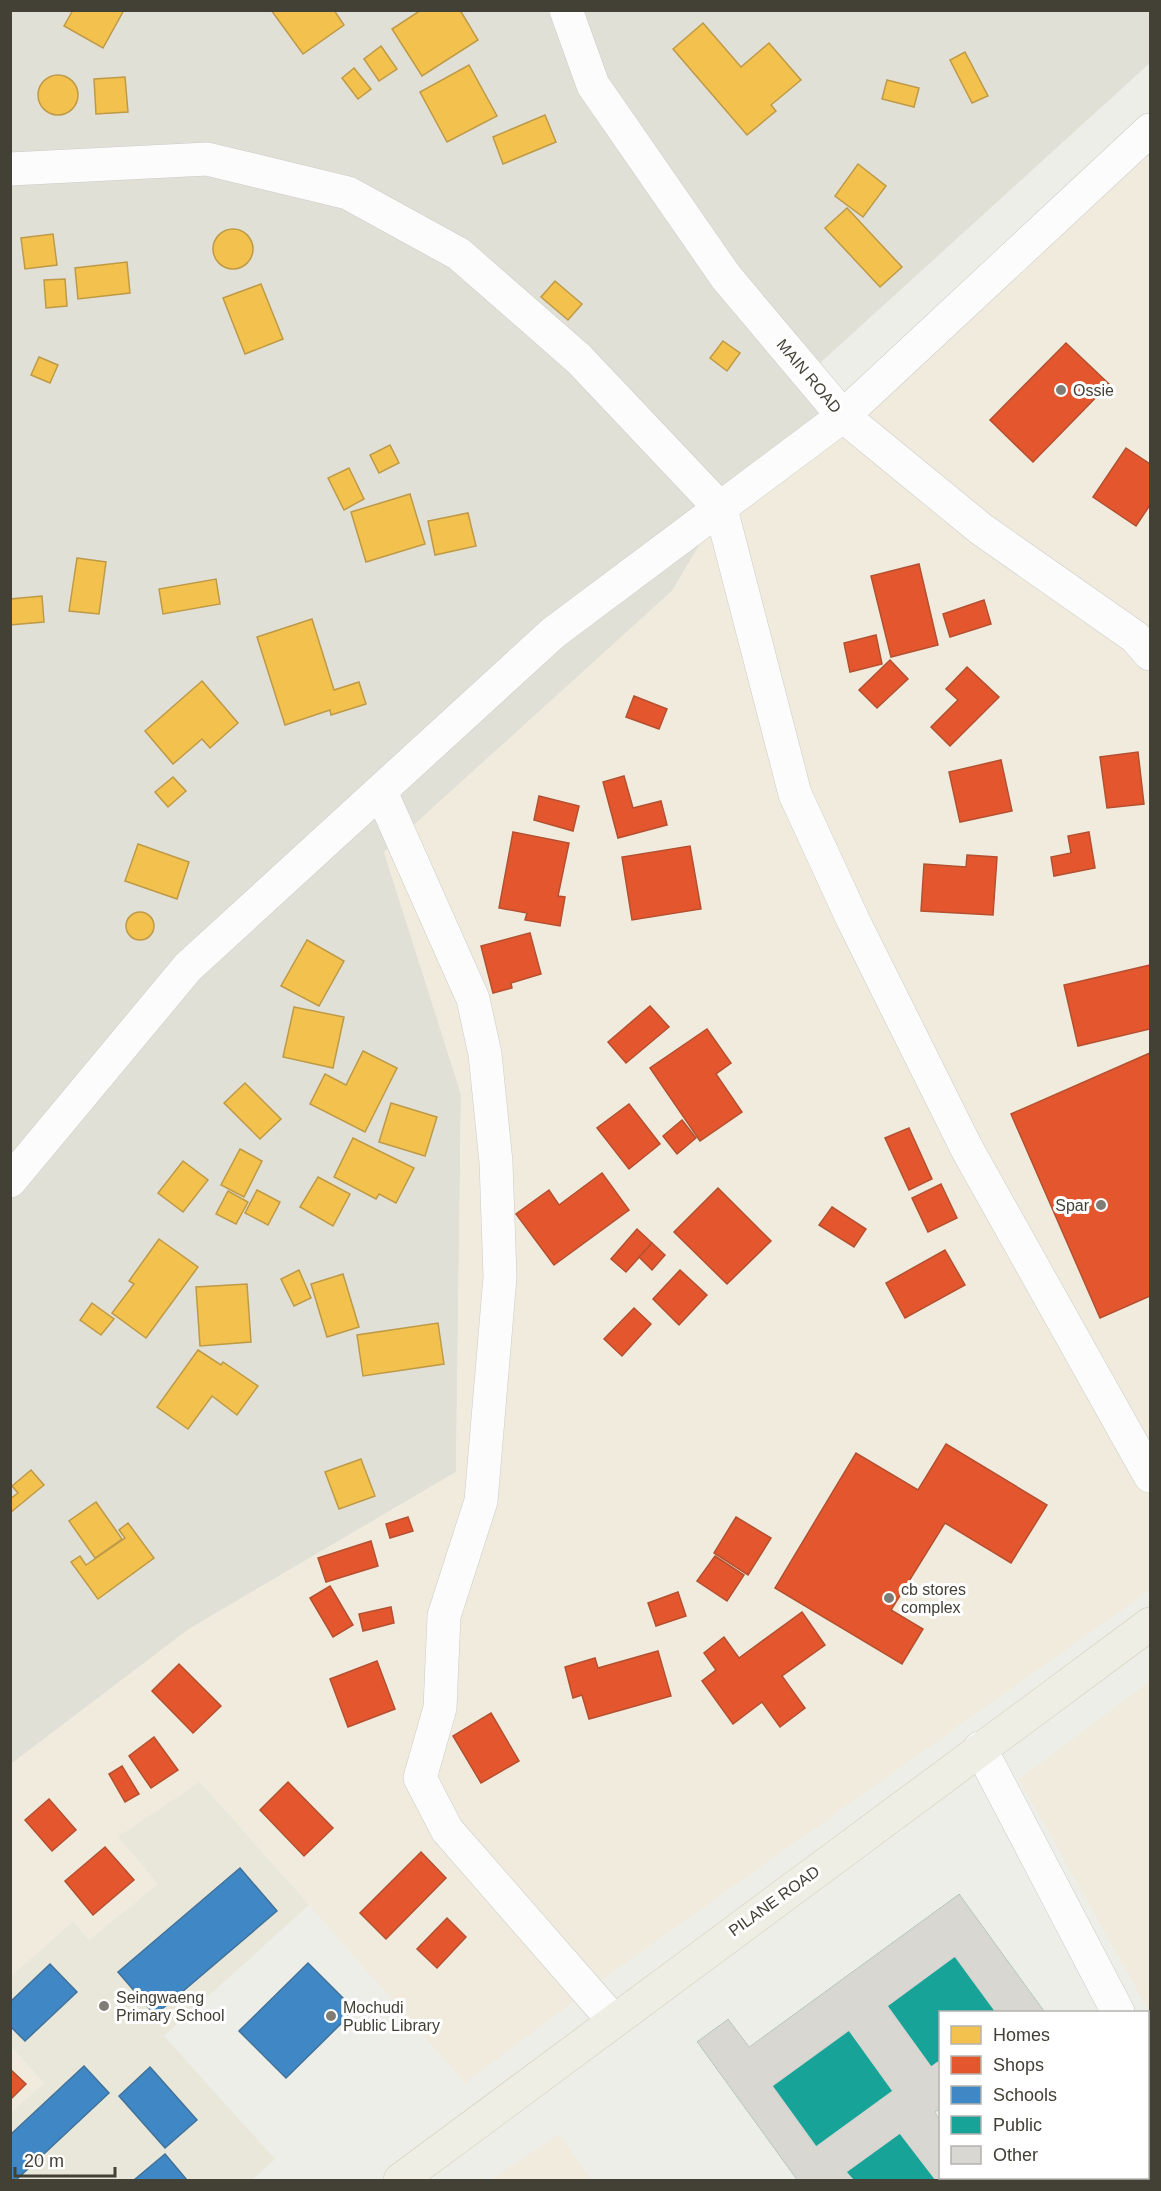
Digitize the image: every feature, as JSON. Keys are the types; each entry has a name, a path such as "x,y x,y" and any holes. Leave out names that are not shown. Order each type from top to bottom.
{"main road":[{"name":"PILANE ROAD","path":"400,2181 613,2020 1150,1624"}],"street":[{"name":"MAIN ROAD","path":"566,10 594,85 726,277 843,416 981,529 1135,637 1150,654"},
{"path":"10,1181 188,967 553,633 843,416 1150,130"},
{"path":"10,169 207,159 348,193 459,254 579,359 721,509 795,794 862,940 967,1149 1150,1476"},
{"path":"381,792 473,999 485,1054 496,1162 500,1277 481,1501 444,1616 440,1708 420,1778 447,1830 613,2020"},
{"path":"980,1748 1117,2011"}],"shaded area":[{"path":"11,11 1150,11 1150,63 808,374 843,416 721,509 672,591 384,852 461,1094 456,1472 189,1629 11,1764"},
{"path":"1150,151 1150,1590 617,1969 465,2083 201,1782 158,1884 89,1940 73,1922 11,1977 11,1764 189,1629 456,1472 461,1094 384,852 672,591 721,509"},
{"path":"1150,1681 1150,2013 1149,2011 1019,1779"},
{"name":"Seingwaeng Primary School","path":"200,1782 309,1905 164,2036 275,2159 252,2180 11,2180 11,2113 44,2083 11,2046 10,1977 73,1922 89,1940 158,1884 118,1837"},
{"path":"10,2046 44,2083 11,2113 10,2113"},
{"path":"559,2134 592,2180 490,2180"}],"building: Homes":[{"path":"73,10 124,10 103,48 64,26"},
{"path":"271,10 334,10 344,25 303,54"},
{"path":"421,10 460,10 478,40 422,76 392,29"},
{"path":"703,23 741,67 769,43 801,80 771,105 776,111 747,135 673,49"},
{"path":"381,46 397,69 379,81 364,59"},
{"path":"965,52 988,96 972,103 950,60"},
{"path":"469,65 497,116 447,142 420,92"},
{"path":"354,68 371,89 358,99 342,78"},
{"path":"58,75 66,76 72,81 77,87 77,103 72,109 66,114 58,115 50,114 44,109 39,103 38,95 39,87 44,81 50,76"},
{"path":"125,77 128,112 96,114 94,79"},
{"path":"887,80 919,88 914,107 882,99"},
{"path":"545,115 556,142 503,164 493,137"},
{"path":"858,164 886,186 863,217 835,196"},
{"path":"847,208 902,267 880,287 825,228"},
{"path":"233,229 241,230 247,235 252,241 252,257 247,263 241,268 233,269 225,268 219,263 214,257 213,249 214,241 219,235 225,230"},
{"path":"53,234 57,265 25,269 21,238"},
{"path":"127,262 130,293 78,299 75,268"},
{"path":"65,279 67,306 46,308 44,280"},
{"path":"555,281 582,304 568,320 541,297"},
{"path":"261,284 283,339 245,354 223,298"},
{"path":"723,341 740,353 727,371 710,358"},
{"path":"39,357 58,365 50,383 31,375"},
{"path":"390,445 399,463 379,473 370,455"},
{"path":"349,468 364,499 344,510 328,478"},
{"path":"410,494 425,544 366,562 351,512"},
{"path":"468,513 476,546 435,555 428,521"},
{"path":"77,558 106,562 99,614 69,611"},
{"path":"216,579 220,604 163,614 159,589"},
{"path":"42,596 44,622 10,625 10,599"},
{"path":"312,619 334,690 359,682 366,704 331,715 330,710 285,725 257,637"},
{"path":"202,681 238,723 210,748 202,739 173,764 145,731"},
{"path":"173,777 186,791 168,807 155,792"},
{"path":"138,844 189,862 177,899 125,881"},
{"path":"140,912 150,916 154,926 150,936 140,940 130,936 126,926 130,916"},
{"path":"307,940 344,961 319,1006 281,986"},
{"path":"294,1007 344,1017 333,1068 283,1057"},
{"path":"363,1051 397,1068 365,1132 310,1104 325,1074 346,1085"},
{"path":"245,1083 281,1119 260,1139 224,1103"},
{"path":"391,1103 437,1117 425,1156 379,1142"},
{"path":"353,1138 414,1168 396,1203 379,1194 376,1199 334,1177"},
{"path":"240,1149 262,1161 244,1197 221,1185"},
{"path":"183,1161 208,1180 183,1212 158,1193"},
{"path":"318,1177 350,1194 333,1226 300,1207"},
{"path":"257,1190 280,1202 268,1225 245,1213"},
{"path":"228,1191 248,1202 236,1224 216,1214"},
{"path":"159,1239 198,1267 146,1338 112,1313 134,1284 129,1281"},
{"path":"299,1270 311,1298 294,1306 281,1279"},
{"path":"343,1274 359,1327 327,1337 311,1284"},
{"path":"247,1284 251,1342 200,1346 196,1287"},
{"path":"92,1303 114,1319 101,1335 80,1320"},
{"path":"438,1323 444,1364 363,1376 357,1335"},
{"path":"198,1350 221,1365 223,1362 258,1386 237,1415 212,1396 188,1429 157,1407"},
{"path":"361,1459 375,1496 339,1509 325,1472"},
{"path":"31,1470 44,1485 10,1513 10,1499 18,1493 12,1486"},
{"path":"96,1502 122,1539 95,1558 69,1521"},
{"path":"128,1523 154,1558 98,1599 71,1562 80,1556 86,1565 125,1538 119,1530"}],"building: Shops":[{"path":"1066,343 1109,384 1033,462 990,420"},
{"path":"1126,448 1150,464 1150,505 1136,526 1093,497"},
{"path":"919,564 938,645 891,657 871,576"},
{"path":"984,600 991,624 950,637 943,614"},
{"path":"876,635 882,664 850,672 844,643"},
{"path":"890,660 908,679 877,708 859,690"},
{"path":"967,667 999,697 950,746 931,727 958,700 946,689"},
{"path":"634,696 667,709 659,729 626,717"},
{"path":"1138,752 1144,804 1107,808 1100,757"},
{"path":"1001,760 1012,811 960,822 949,772"},
{"path":"624,776 633,808 661,801 667,825 618,838 603,782"},
{"path":"539,796 579,806 573,831 534,820"},
{"path":"513,832 569,843 558,896 565,897 560,926 525,920 527,913 499,908"},
{"path":"1089,832 1095,868 1054,876 1051,857 1071,853 1068,836"},
{"path":"690,846 701,909 632,920 622,857"},
{"path":"967,855 997,857 993,915 921,911 924,864 966,867"},
{"path":"530,933 541,974 511,983 512,988 493,993 481,946"},
{"path":"1150,965 1150,1029 1078,1046 1064,985"},
{"path":"650,1006 669,1027 626,1063 608,1042"},
{"path":"707,1029 731,1063 716,1074 742,1112 700,1141 650,1068"},
{"name":"Spar","path":"1150,1053 1150,1296 1100,1318 1011,1114"},
{"path":"629,1104 660,1144 629,1169 597,1128"},
{"path":"682,1120 696,1138 677,1154 663,1136"},
{"path":"909,1128 932,1179 909,1190 885,1138"},
{"path":"602,1173 629,1210 554,1265 516,1214 549,1190 559,1205"},
{"path":"941,1184 957,1218 928,1232 912,1198"},
{"path":"718,1188 771,1241 727,1284 674,1232"},
{"path":"832,1207 866,1229 854,1247 819,1225"},
{"path":"637,1229 652,1243 626,1272 611,1259"},
{"path":"652,1243 665,1255 652,1270 639,1257"},
{"path":"945,1250 965,1285 905,1318 886,1283"},
{"path":"680,1270 707,1295 679,1325 653,1299"},
{"path":"634,1308 651,1324 622,1356 604,1339"},
{"path":"946,1444 1047,1505 1011,1563 945,1523 891,1610 923,1629 902,1664 775,1588 856,1453 918,1490"},
{"path":"408,1517 413,1531 390,1538 386,1524"},
{"path":"736,1517 771,1538 748,1575 714,1553"},
{"path":"371,1541 378,1566 326,1582 318,1558"},
{"path":"715,1556 744,1575 727,1601 697,1581"},
{"path":"330,1586 353,1625 333,1637 310,1598"},
{"path":"678,1592 686,1616 656,1626 648,1603"},
{"path":"391,1607 394,1623 363,1631 359,1614"},
{"path":"802,1612 825,1645 782,1676 805,1708 780,1727 762,1702 733,1724 702,1681 716,1670 704,1653 724,1637 739,1658"},
{"path":"658,1651 671,1696 589,1719 582,1695 573,1698 565,1667 595,1658 598,1668"},
{"path":"377,1661 395,1709 348,1727 330,1679"},
{"path":"179,1664 221,1706 193,1733 152,1691"},
{"path":"491,1713 519,1761 481,1783 453,1736"},
{"path":"154,1737 178,1770 151,1788 129,1756"},
{"path":"122,1766 139,1794 125,1802 109,1774"},
{"path":"288,1782 333,1828 304,1856 260,1810"},
{"path":"49,1799 76,1830 52,1851 25,1820"},
{"path":"105,1847 134,1880 93,1915 65,1881"},
{"path":"421,1852 446,1878 386,1939 360,1913"},
{"path":"447,1918 466,1937 437,1968 417,1949"},
{"path":"10,2069 26,2084 10,2100"}],"building: Schools":[{"path":"240,1868 277,1911 155,2015 118,1972"},
{"path":"308,1963 355,2010 286,2078 239,2031"},
{"path":"50,1964 77,1992 25,2041 10,2026 10,2002"},
{"path":"84,2066 109,2093 16,2180 10,2180 10,2135"},
{"path":"150,2067 197,2120 165,2148 119,2096"},
{"path":"165,2154 187,2180 134,2180"}],"building: Public":[{"path":"959,1895 1043,2011 939,2011 939,2109 934,2112 939,2120 939,2179 983,2180 798,2180 698,2042 728,2020 749,2048"}],"building: Other":[{"path":"959,1895 1043,2011 995,2011 955,1956 887,2006 931,2067 939,2062 939,2109 934,2112 939,2120 939,2179 983,2180 936,2180 900,2133 846,2172 853,2180 798,2180 698,2042 728,2020 749,2048","holes":["849,2030 893,2091 816,2147 772,2086"]}],"place":[{"name":"Ossie","path":"1061,390"},
{"name":"Spar","path":"1101,1205"},
{"name":"cb stores complex","path":"889,1598"},
{"name":"Seingwaeng Primary School","path":"104,2006"},
{"name":"Mochudi Public Library","path":"331,2016"}]}
